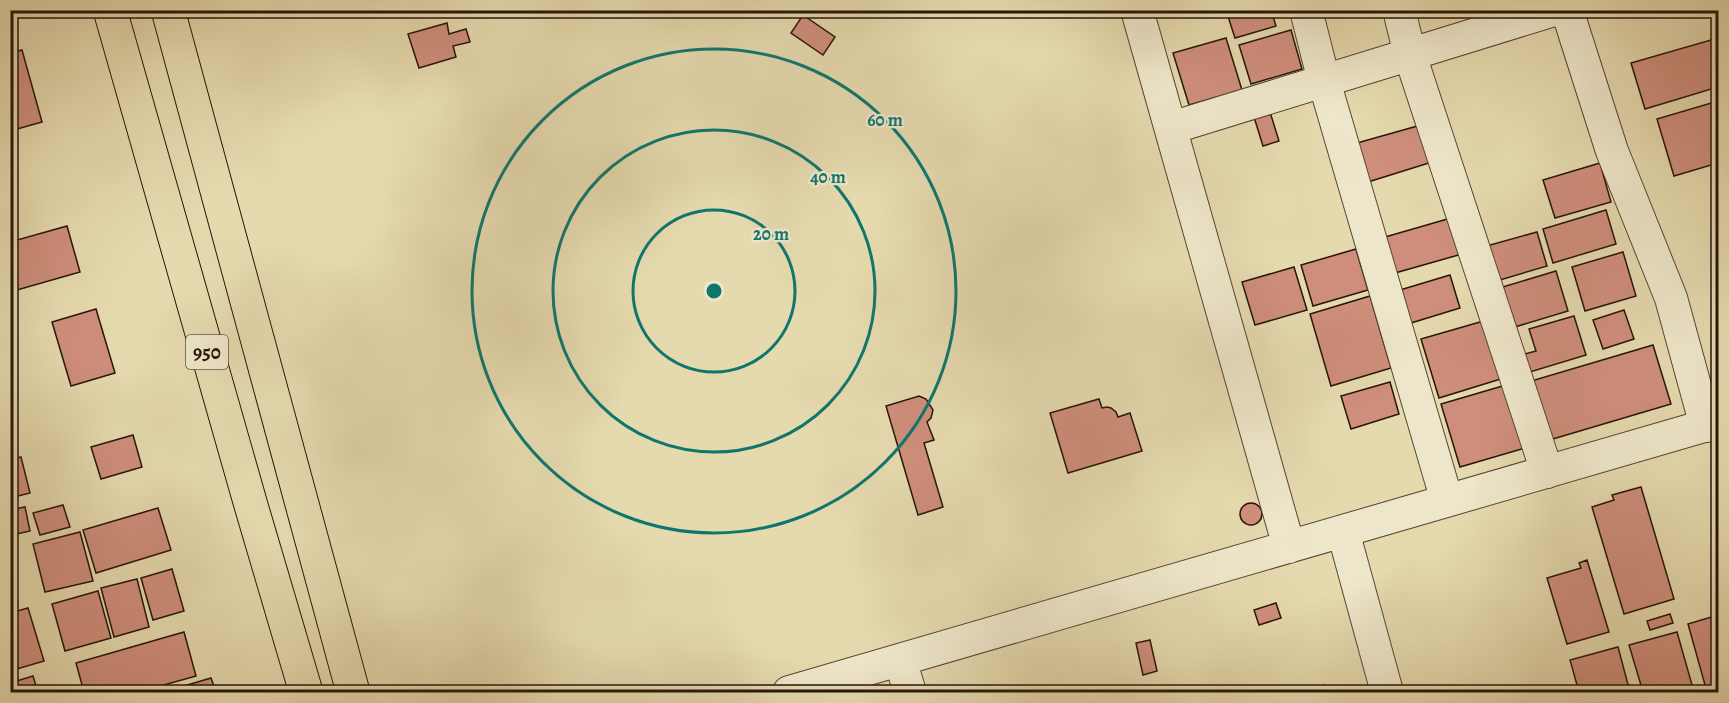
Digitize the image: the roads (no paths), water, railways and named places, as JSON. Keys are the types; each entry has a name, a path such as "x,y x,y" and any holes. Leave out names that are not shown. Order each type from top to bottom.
{"main road":[{"name":"950","path":"110,10 306,693"},
{"name":"950","path":"168,10 353,693"},
{"path":"250,502 298,486"}],"street":[{"path":"1137,10 1289,547"},
{"path":"1306,10 1324,81 1448,501"},
{"path":"1399,10 1410,54 1547,472"},
{"path":"1171,128 1554,10"},
{"path":"789,693 1712,424 1671,298 1612,151 1567,10"},
{"path":"1343,531 1387,693"},
{"path":"900,660 910,693"}]}
